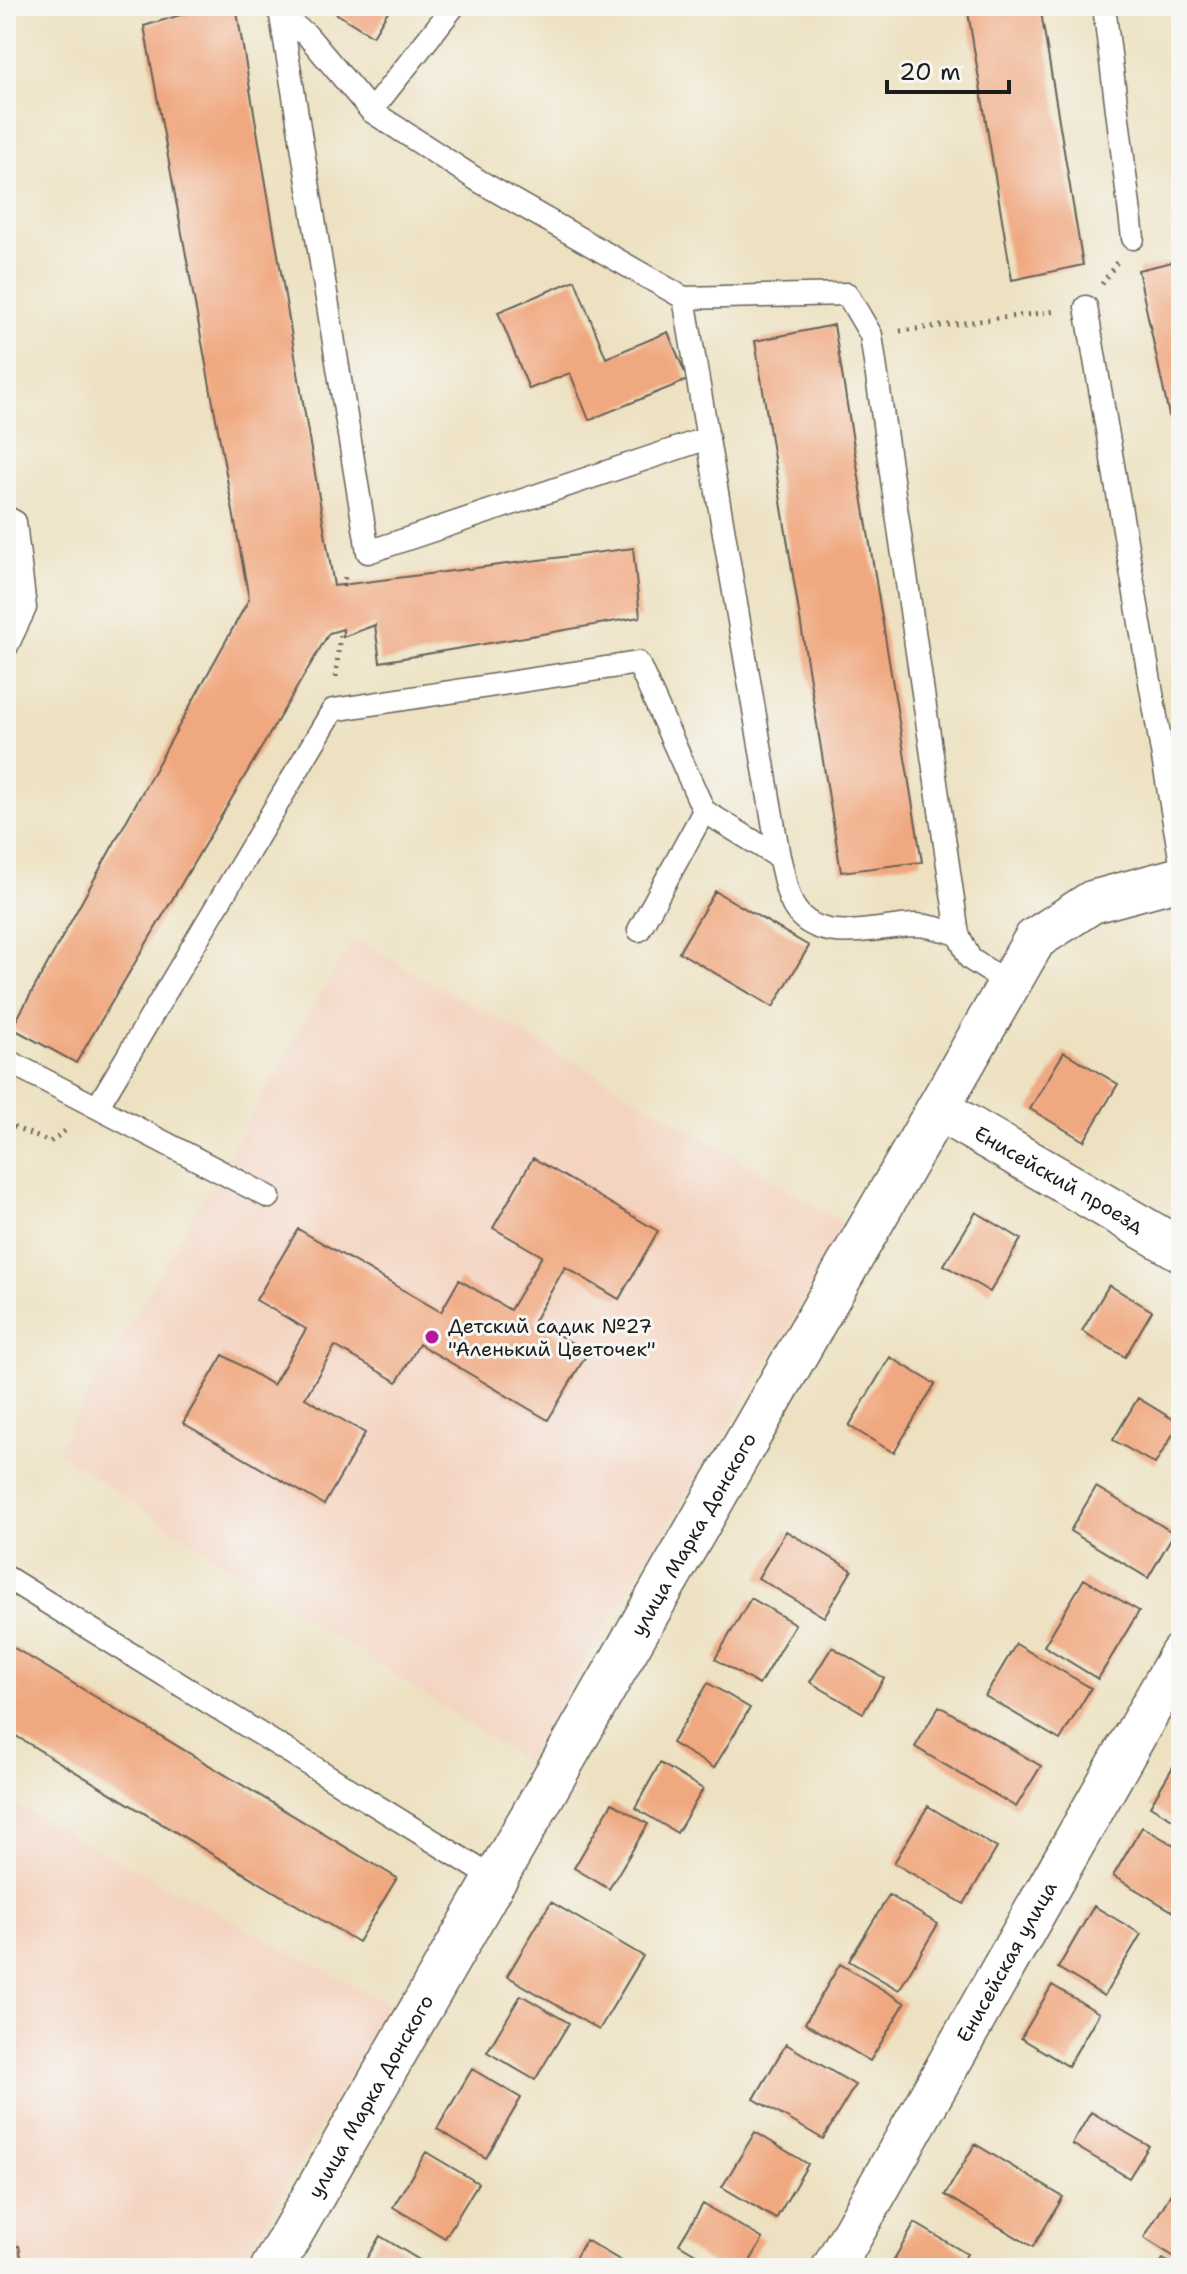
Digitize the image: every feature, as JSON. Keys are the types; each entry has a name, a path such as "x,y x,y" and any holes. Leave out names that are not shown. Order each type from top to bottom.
{"street":[{"name":"улица Марка Донского","path":"272,2268 498,1881 1035,939 1092,902 1181,878"},
{"name":"Енисейский проезд","path":"938,1109 1181,1250"},
{"name":"Енисейская улица","path":"833,2268 1181,1654"}],"lane":[{"path":"371,111 454,6"},
{"path":"1104,6 1133,238"},
{"path":"279,11 307,35 371,111 479,181 684,298 847,294 871,335 958,934 970,959 1008,983"},
{"path":"279,11 368,552 708,438"},
{"path":"684,298 779,857 791,902 805,919 840,933 884,931 914,925 958,934"},
{"path":"1086,307 1181,863"},
{"path":"6,517 15,522 25,608 6,648"},
{"path":"98,1106 333,710 638,663 704,811 779,857"},
{"path":"639,930 704,811"},
{"path":"6,1060 269,1197"},
{"path":"6,1577 498,1881"}],"path":[{"path":"871,335 1086,307 1133,238"},
{"path":"333,710 340,630"},
{"path":"6,1124 50,1142 98,1106"}],"shaded area":[{"path":"353,939 594,1073 850,1226 524,1761 56,1452"},
{"path":"6,1800 388,2004 239,2268 6,2268"}],"building":[{"path":"210,6 236,6 334,586 633,548 640,617 380,662 375,625 343,637 343,629 329,633 76,1063 12,1028 249,599 144,26"},
{"path":"324,6 391,6 373,36"},
{"path":"967,6 1040,6 1083,265 1012,280"},
{"path":"1181,260 1181,467 1180,467 1138,270"},
{"path":"575,280 606,358 668,332 688,380 589,420 570,373 529,389 498,312"},
{"path":"834,325 922,862 841,872 755,341"},
{"path":"715,891 809,946 773,1007 679,952"},
{"path":"1064,1052 1118,1084 1084,1141 1030,1109"},
{"name":"Детский садик №27 \"Аленький Цветочек\"","path":"533,1158 658,1231 619,1299 565,1267 534,1321 588,1352 548,1420 419,1344 397,1382 335,1346 305,1398 365,1433 324,1505 183,1423 223,1355 273,1385 306,1329 256,1300 298,1229 441,1312 459,1280 510,1310 542,1256 493,1228"},
{"path":"976,1212 1021,1239 990,1292 944,1265"},
{"path":"1109,1285 1152,1311 1125,1357 1082,1331"},
{"path":"890,1357 935,1384 894,1453 849,1426"},
{"path":"1138,1398 1176,1421 1181,1412 1181,1438 1173,1434 1155,1464 1113,1440"},
{"path":"1096,1487 1174,1533 1148,1578 1070,1531"},
{"path":"786,1531 852,1570 824,1617 758,1578"},
{"path":"1084,1579 1139,1611 1098,1679 1044,1646"},
{"path":"751,1598 795,1624 759,1685 715,1659"},
{"path":"6,1643 397,1878 358,1942 6,1730"},
{"path":"1016,1644 1091,1688 1060,1740 985,1696"},
{"path":"832,1647 884,1678 863,1713 810,1682"},
{"path":"708,1683 750,1708 714,1768 672,1743"},
{"path":"939,1706 1041,1766 1016,1807 915,1747"},
{"path":"1181,1753 1181,1824 1150,1806"},
{"path":"660,1763 703,1789 677,1833 635,1808"},
{"path":"612,1803 648,1824 609,1889 574,1868"},
{"path":"928,1806 997,1848 964,1904 894,1863"},
{"path":"1142,1827 1181,1849 1179,1915 1113,1876"},
{"path":"889,1895 938,1924 899,1990 849,1961"},
{"path":"551,1902 643,1956 599,2030 507,1976"},
{"path":"1094,1906 1141,1934 1104,1996 1058,1968"},
{"path":"840,1964 905,2003 870,2061 805,2023"},
{"path":"1052,1985 1099,2013 1068,2066 1021,2038"},
{"path":"521,1995 569,2023 535,2080 487,2052"},
{"path":"786,2044 855,2085 823,2139 754,2099"},
{"path":"472,2069 521,2098 486,2158 437,2129"},
{"path":"1091,2112 1149,2146 1129,2178 1072,2144"},
{"path":"755,2132 808,2164 776,2219 722,2187"},
{"path":"975,2144 1063,2197 1033,2247 945,2195"},
{"path":"426,2152 478,2183 445,2238 393,2207"},
{"path":"1181,2177 1181,2261 1144,2238"},
{"path":"703,2204 763,2239 746,2268 719,2268 679,2244"},
{"path":"915,2223 967,2254 959,2268 889,2268"},
{"path":"380,2236 426,2264 423,2268 361,2268"},
{"path":"586,2240 633,2268 569,2268"},
{"path":"19,2246 23,2268 6,2268 6,2248"},
{"path":"1163,2259 1179,2268 1157,2268"}],"place":[{"name":"Детский садик №27 \"Аленький Цветочек\"","path":"432,1337"}]}
